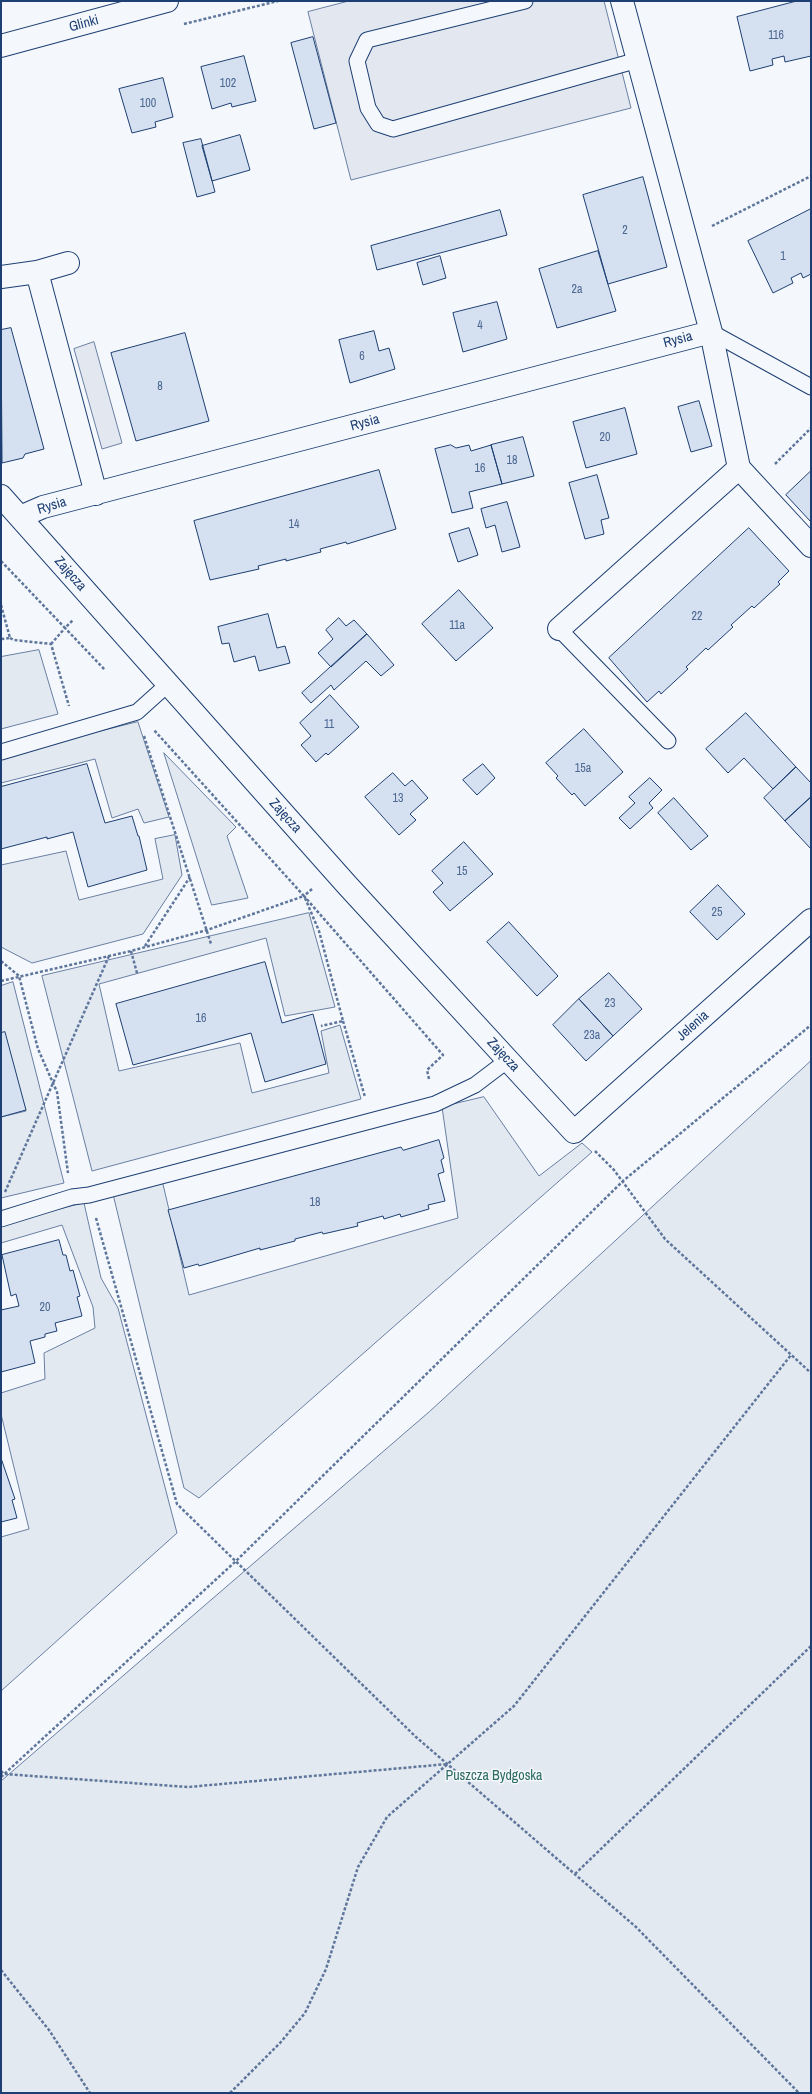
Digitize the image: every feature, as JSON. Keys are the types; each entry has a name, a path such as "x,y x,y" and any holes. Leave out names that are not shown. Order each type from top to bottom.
{"street":[{"name":"Glinki","path":"1,46 167,1"},
{"name":"Rysia","path":"622,1 711,332 739,468"},
{"path":"1,277 37,272 68,263"},
{"path":"37,272 96,494"},
{"name":"Rysia","path":"20,517 43,507 711,332"},
{"path":"559,629 739,468 811,546"},
{"name":"Zajęcza","path":"1,496 167,685 574,1132"},
{"name":"Jelenia","path":"574,1132 811,920"}],"lane":[{"path":"525,1 367,40 357,61 368,108 378,124 393,128 638,60"},
{"path":"711,332 811,387"},
{"path":"559,629 668,741"},
{"path":"1,752 76,732 137,712 167,685"},
{"path":"1,1219 72,1197 89,1195 436,1104 476,1085 508,1060"}],"path":[{"path":"709,219 712,226 811,176"},
{"path":"755,484 811,428"},
{"path":"1,561 105,670"},
{"path":"51,644 93,600"},
{"path":"1,605 10,638"},
{"path":"1,640 10,638 14,640 51,644"},
{"path":"51,644 76,732"},
{"path":"137,712 211,944"},
{"path":"137,712 304,896 443,1055 427,1070 436,1104"},
{"path":"1,981 131,951 206,930 304,896 333,869"},
{"path":"145,947 190,877"},
{"path":"304,896 319,931 372,1121"},
{"path":"131,951 137,973"},
{"path":"4,1194 109,956"},
{"path":"1,961 19,976 38,1049 57,1092 72,1197"},
{"path":"321,1026 343,1021"},
{"path":"1,1777 236,1561 623,1181 811,1025"},
{"path":"574,1132 614,1170 665,1239 811,1373"},
{"path":"89,1195 177,1504 416,1737 636,1927 798,2093"},
{"path":"230,2093 280,2043 304,2013 326,1969 358,1867 387,1817 514,1706 791,1355"},
{"path":"575,1874 811,1646"},
{"path":"1,1771 4,1774 188,1787 448,1764"},
{"path":"1,1970 49,2030 90,2093"}],"green space":[{"path":"39,650 58,714 1,729 1,657"},
{"path":"138,722 169,817 144,823 138,809 112,818 95,759 1,783 1,756"},
{"path":"164,753 236,827 227,836 248,898 212,905"},
{"path":"175,835 182,875 143,934 32,963 1,947 1,865 66,851 79,900 163,879 155,839"},
{"path":"309,913 335,1007 285,1016 266,938 99,984 119,1071 240,1043 252,1093 329,1073 321,1031 340,1025 361,1099 92,1171 42,976"},
{"path":"13,982 64,1183 1,1198 1,1117 26,1111 3,1034 1,1034 1,986"},
{"name":"Puszcza Bydgoska","path":"811,1061 811,2093 1,2093 1,1781 429,1412"},
{"path":"484,1097 539,1176 582,1143 592,1152 199,1498 184,1488 112,1190 162,1180 189,1295 458,1218 442,1107"},
{"path":"84,1203 101,1278 118,1308 177,1533 1,1691 1,1537 29,1529 1,1414 1,1393 45,1379 44,1353 95,1328 93,1307 62,1225 1,1243 1,1225"}],"shaded area":[{"path":"349,1 604,1 631,108 351,180 308,12"},
{"path":"94,342 122,443 102,449 74,349"}],"building":[{"path":"797,1 811,1 811,56 785,62 784,56 772,59 773,65 750,71 737,17"},
{"path":"313,37 336,123 314,129 291,43"},
{"path":"244,56 256,101 232,107 231,103 212,109 201,67"},
{"path":"163,78 173,117 155,122 156,127 132,133 119,89"},
{"path":"240,135 250,170 212,181 202,146"},
{"path":"201,139 215,192 197,197 183,143"},
{"path":"643,177 667,267 608,284 583,195"},
{"path":"811,209 811,274 803,278 801,273 791,278 793,283 773,293 748,241"},
{"path":"500,210 507,235 377,270 371,246"},
{"path":"598,251 616,311 557,328 539,269"},
{"path":"440,256 446,278 423,285 417,263"},
{"path":"497,302 507,339 463,352 453,313"},
{"path":"11,328 44,449 25,454 23,458 2,463 1,330"},
{"path":"374,331 379,351 389,348 395,369 350,383 339,340"},
{"path":"185,333 209,421 136,441 111,353"},
{"path":"699,401 712,446 691,452 678,407"},
{"path":"625,408 637,454 586,468 573,422"},
{"path":"523,437 534,476 502,484 491,445"},
{"path":"451,445 456,448 469,445 471,451 491,445 502,484 469,492 473,508 452,513 435,449"},
{"path":"379,470 396,529 347,544 346,542 320,549 321,552 258,566 259,569 210,580 194,521"},
{"path":"811,471 811,522 786,495"},
{"path":"597,475 609,518 601,520 604,534 585,539 569,483"},
{"path":"507,502 520,547 502,552 495,525 486,528 481,509"},
{"path":"469,528 478,555 458,562 449,534"},
{"path":"749,528 789,571 778,582 780,584 754,608 752,606 731,625 733,627 708,650 706,648 686,667 688,669 661,694 659,691 647,702 609,658"},
{"path":"459,590 493,628 456,661 422,624"},
{"path":"268,614 277,648 285,646 290,663 259,671 255,656 234,662 229,643 222,644 218,627"},
{"path":"339,618 346,626 354,620 367,634 331,667 318,653 333,639 326,630"},
{"path":"367,634 394,665 381,676 366,661 334,690 331,685 311,703 302,693"},
{"path":"330,695 359,727 328,755 326,753 316,762 301,745 311,736 300,723"},
{"path":"746,713 796,767 773,789 744,758 728,773 706,749"},
{"path":"584,729 623,772 585,806 574,793 572,795 556,778 558,776 546,763"},
{"path":"87,764 105,823 132,816 139,836 147,870 88,887 73,832 1,849 1,787"},
{"path":"483,764 495,778 477,795 463,780"},
{"path":"796,767 811,783 811,797 785,821 764,798"},
{"path":"393,773 405,786 412,780 428,798 410,814 416,820 399,835 365,797"},
{"path":"650,778 662,790 649,803 653,808 630,829 619,818 635,803 629,797"},
{"path":"811,797 811,849 785,821"},
{"path":"674,798 708,836 691,850 658,813"},
{"path":"464,842 493,874 450,911 433,892 443,883 432,871"},
{"path":"718,885 745,914 717,940 690,912"},
{"path":"509,922 558,976 537,996 487,942"},
{"path":"265,962 282,1023 313,1014 326,1064 265,1082 251,1033 133,1065 116,1004"},
{"path":"609,973 642,1009 613,1036 579,999"},
{"path":"579,999 613,1036 586,1061 553,1025"},
{"path":"5,1032 26,1110 1,1117 1,1033"},
{"path":"439,1140 444,1158 441,1160 444,1172 438,1174 445,1201 428,1205 429,1209 401,1217 400,1214 384,1219 383,1216 357,1223 358,1226 323,1234 322,1232 295,1239 295,1241 260,1250 260,1248 199,1266 198,1264 184,1268 168,1210 401,1147 403,1150"},
{"path":"59,1240 63,1255 66,1255 70,1271 73,1270 80,1296 77,1297 82,1316 55,1323 57,1331 45,1334 45,1337 30,1341 35,1363 1,1372 1,1310 19,1306 16,1294 11,1296 2,1255"},
{"path":"1,1458 15,1499 12,1500 17,1518 1,1522"}]}
